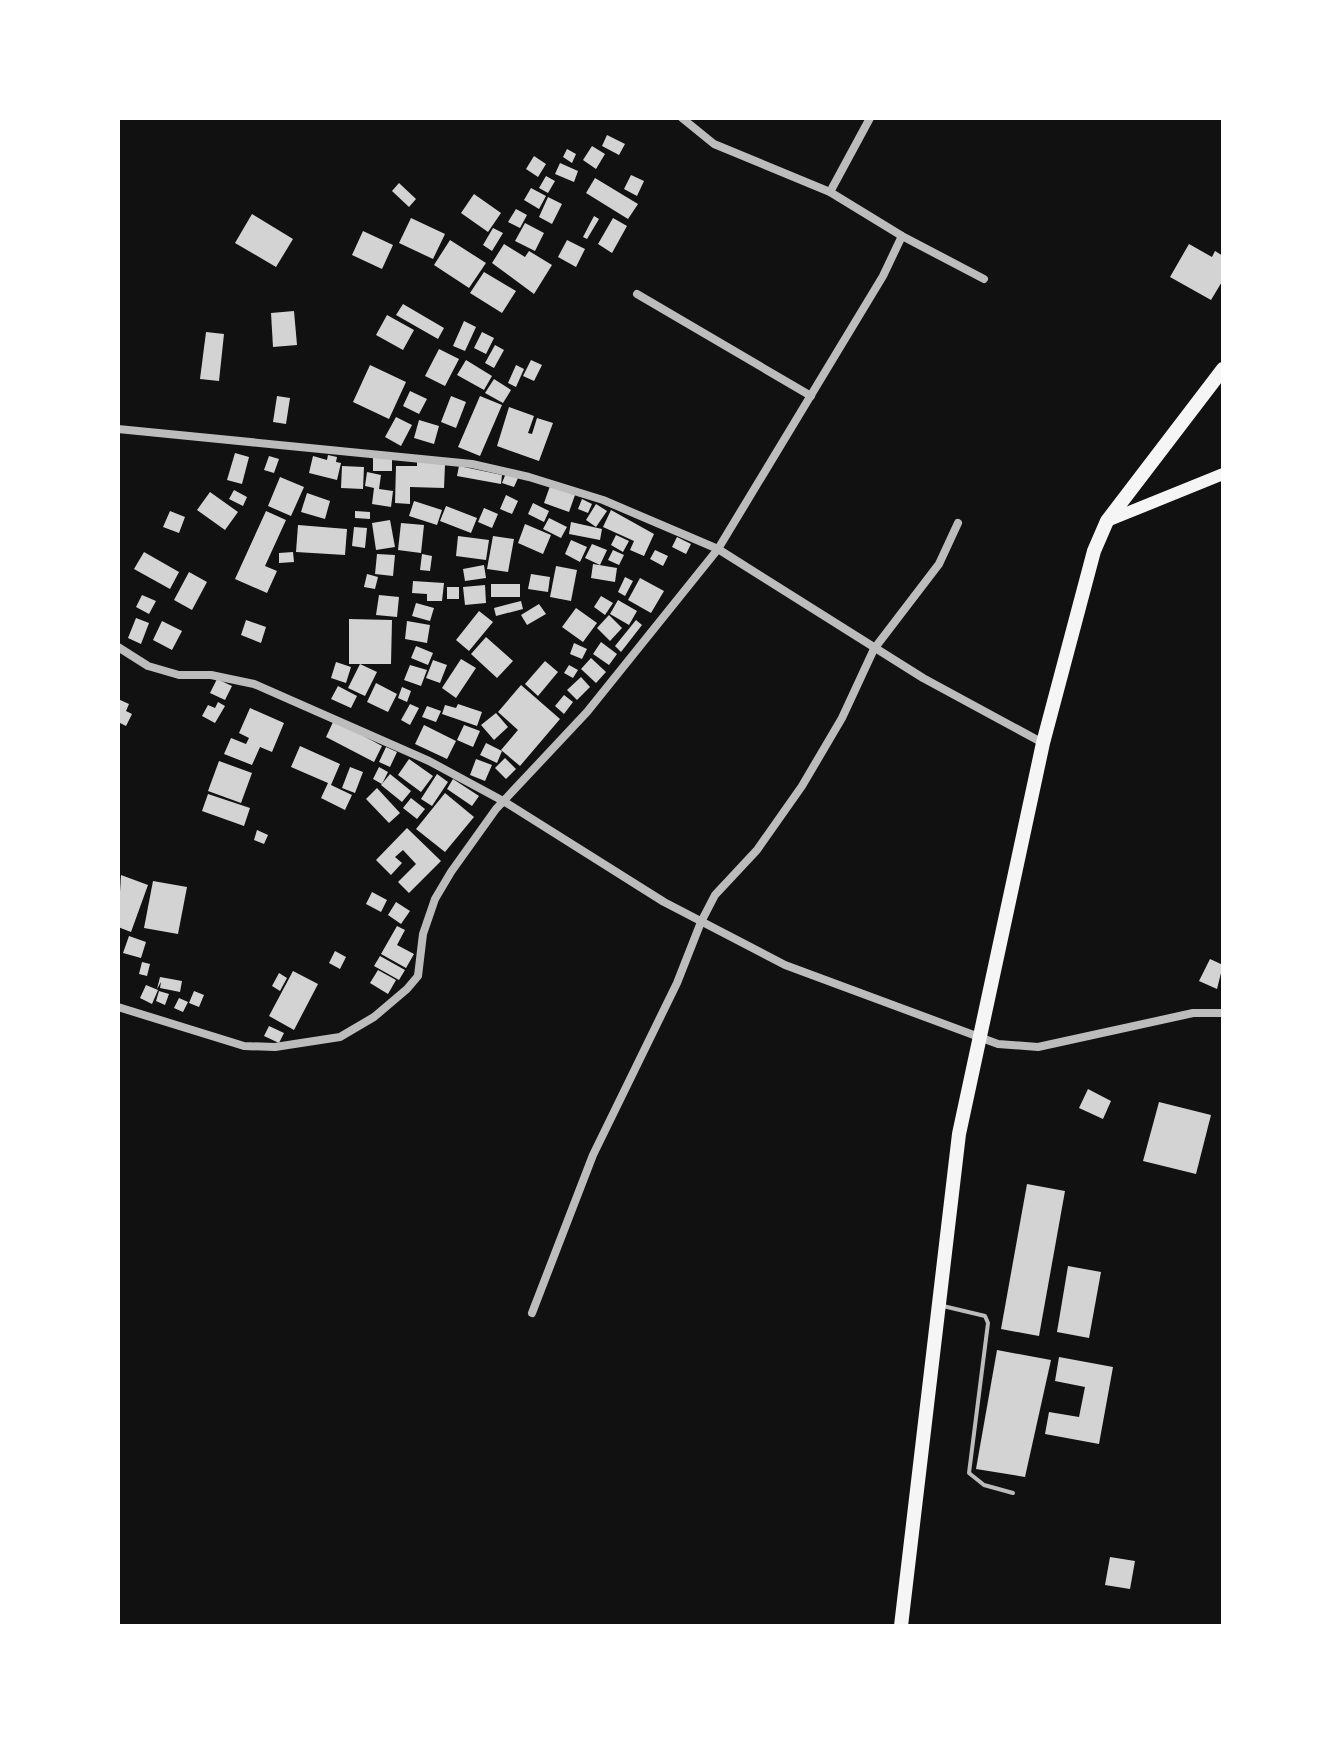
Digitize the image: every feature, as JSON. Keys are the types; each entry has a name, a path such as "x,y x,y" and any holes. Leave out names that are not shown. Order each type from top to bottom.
{"highway":[{"path":"901,1626 936,1305 959,1134 1043,743 1094,551 1107,521 1223,369"}],"main road":[{"path":"1107,521 1223,474"}],"street":[{"path":"830,192 870,118"},
{"path":"688,120 714,144 830,192 902,236 984,279"},
{"path":"118,1007 244,1046 275,1047 340,1037 374,1017 418,976 423,934 435,899 488,819 598,700 718,549 883,276 902,236"},
{"path":"637,294 811,396"},
{"path":"118,429 472,464 529,477 603,500 718,549 787,589 874,649 1043,743"},
{"path":"532,1313 593,1155 677,983 715,895 757,850 802,786 842,718 874,649 939,564 958,523"},
{"path":"118,647 148,666 179,675 211,675 254,684 429,761 505,802 701,922 785,965 998,1044 1038,1047 1193,1013 1223,1013"}],"lane":[{"path":"936,1305 985,1316 988,1323 973,1422 969,1473 984,1485 1013,1493"}],"building":[{"path":"607,135 625,144 619,155 602,146"},
{"path":"592,146 605,154 596,169 583,160"},
{"path":"567,149 576,154 572,163 563,157"},
{"path":"534,156 546,164 538,177 526,169"},
{"path":"560,163 578,171 574,182 555,174"},
{"path":"631,175 644,181 637,196 624,189"},
{"path":"546,176 555,181 548,193 539,188"},
{"path":"595,178 638,204 628,219 586,193"},
{"path":"399,183 416,199 409,207 392,191"},
{"path":"531,188 546,196 539,209 524,200"},
{"path":"474,194 501,213 488,232 461,213"},
{"path":"548,197 562,204 552,224 539,217"},
{"path":"516,209 527,215 520,228 508,222"},
{"path":"252,214 293,239 276,267 235,243"},
{"path":"594,216 599,219 587,239 583,237"},
{"path":"411,218 445,234 433,259 399,243"},
{"path":"613,218 627,226 612,253 598,244"},
{"path":"525,223 544,233 535,251 515,241"},
{"path":"493,228 503,233 492,251 483,245"},
{"path":"363,231 393,245 382,269 352,255"},
{"path":"450,240 486,263 469,288 434,265"},
{"path":"567,240 585,249 576,267 558,257"},
{"path":"504,244 525,257 529,251 552,265 534,294 492,263"},
{"path":"1189,244 1212,257 1215,251 1223,256 1223,280 1211,300 1170,277"},
{"path":"484,272 516,291 502,313 470,293"},
{"path":"403,304 444,328 438,339 396,315"},
{"path":"294,311 297,345 273,347 271,313"},
{"path":"387,315 414,330 403,350 376,335"},
{"path":"464,321 476,327 465,351 453,346"},
{"path":"206,332 224,334 219,381 200,379"},
{"path":"482,332 494,338 486,354 474,348"},
{"path":"495,345 504,350 494,368 485,363"},
{"path":"439,349 459,359 445,386 425,376"},
{"path":"466,360 492,376 484,390 457,375"},
{"path":"531,360 542,365 534,381 523,376"},
{"path":"370,365 406,382 389,419 353,402"},
{"path":"516,365 524,369 516,387 508,383"},
{"path":"494,379 511,390 503,403 485,393"},
{"path":"410,391 427,399 419,414 403,406"},
{"path":"277,396 290,398 286,424 273,422"},
{"path":"451,396 466,402 456,428 441,422"},
{"path":"480,396 502,405 480,456 458,447"},
{"path":"509,407 534,416 528,433 532,434 537,418 553,423 539,461 497,446"},
{"path":"396,417 412,425 401,446 385,437"},
{"path":"419,420 439,426 434,444 414,438"},
{"path":"235,453 249,457 242,484 227,480"},
{"path":"328,455 337,457 336,462 341,463 337,480 309,473 313,456 327,460"},
{"path":"269,456 279,459 274,473 264,470"},
{"path":"373,458 392,458 392,471 373,471"},
{"path":"417,461 445,465 444,488 410,487 410,504 395,503 396,466 417,466"},
{"path":"342,466 364,467 363,489 341,488"},
{"path":"459,466 502,475 501,484 457,476"},
{"path":"367,472 381,475 379,489 393,491 391,507 372,504 374,488 365,486"},
{"path":"506,473 518,478 514,487 502,483"},
{"path":"280,477 304,487 291,516 268,506"},
{"path":"550,486 575,495 569,512 544,503"},
{"path":"234,490 247,497 243,506 229,499"},
{"path":"210,492 238,512 225,530 197,510"},
{"path":"307,493 330,501 325,519 301,512"},
{"path":"506,495 518,501 512,514 500,509"},
{"path":"582,499 592,504 588,513 578,509"},
{"path":"414,501 442,510 437,525 409,516"},
{"path":"533,503 549,511 544,522 528,514"},
{"path":"596,504 607,511 596,527 586,520"},
{"path":"446,506 477,518 471,533 440,521"},
{"path":"484,508 498,514 492,528 478,522"},
{"path":"611,510 654,534 644,556 630,550 634,541 603,527"},
{"path":"170,511 185,517 179,533 163,527"},
{"path":"266,511 286,520 265,566 277,571 267,593 235,579"},
{"path":"355,511 370,512 370,519 355,518"},
{"path":"549,518 567,527 561,538 543,529"},
{"path":"390,520 395,547 376,550 372,523"},
{"path":"571,522 602,529 600,540 569,534"},
{"path":"401,523 424,525 421,553 398,550"},
{"path":"525,524 551,535 543,554 518,543"},
{"path":"298,525 347,529 345,555 296,552"},
{"path":"354,527 367,528 365,548 352,546"},
{"path":"616,535 629,541 623,552 611,545"},
{"path":"458,536 489,540 486,560 456,556"},
{"path":"493,536 514,539 508,572 487,569"},
{"path":"677,537 691,544 686,554 672,547"},
{"path":"571,540 587,547 580,562 565,554"},
{"path":"592,544 607,550 600,565 585,558"},
{"path":"613,550 624,555 619,565 608,560"},
{"path":"655,550 668,556 663,566 650,559"},
{"path":"144,552 179,572 170,589 134,569"},
{"path":"293,552 294,562 279,563 279,553"},
{"path":"377,554 395,555 393,576 375,574"},
{"path":"422,554 432,556 430,571 420,570"},
{"path":"593,564 617,568 615,582 591,578"},
{"path":"484,565 486,578 465,581 463,569"},
{"path":"556,566 577,570 571,601 550,597"},
{"path":"189,572 207,582 192,610 174,600"},
{"path":"367,574 378,577 375,589 364,587"},
{"path":"531,574 550,577 548,592 528,589"},
{"path":"625,577 633,581 625,596 618,592"},
{"path":"640,578 664,591 651,613 628,600"},
{"path":"413,581 444,583 442,601 427,601 427,594 412,593"},
{"path":"491,584 520,584 520,597 491,597"},
{"path":"485,585 486,603 465,605 463,587"},
{"path":"447,587 459,587 459,599 447,599"},
{"path":"142,595 156,601 149,614 136,607"},
{"path":"379,595 399,597 397,617 376,615"},
{"path":"601,596 613,603 605,615 594,607"},
{"path":"618,600 637,611 629,625 610,614"},
{"path":"521,601 523,609 496,616 494,608"},
{"path":"416,603 434,608 430,621 412,616"},
{"path":"539,604 546,614 527,625 521,615"},
{"path":"576,608 597,623 583,642 562,627"},
{"path":"479,611 493,622 469,651 456,640"},
{"path":"609,615 622,628 610,641 597,628"},
{"path":"136,618 149,623 141,644 128,638"},
{"path":"349,619 392,620 391,664 349,664"},
{"path":"246,620 266,627 261,643 241,635"},
{"path":"636,620 642,625 621,652 615,646"},
{"path":"162,621 182,631 172,650 153,640"},
{"path":"407,621 430,625 427,643 405,639"},
{"path":"486,637 513,661 497,678 471,654"},
{"path":"601,642 617,654 609,665 593,654"},
{"path":"574,643 587,649 582,659 570,654"},
{"path":"416,646 433,653 428,665 411,658"},
{"path":"591,658 606,672 596,683 581,669"},
{"path":"461,659 476,668 456,698 442,688"},
{"path":"433,660 447,665 440,683 426,678"},
{"path":"545,661 558,672 538,696 525,684"},
{"path":"336,662 351,667 346,683 331,678"},
{"path":"360,664 377,672 365,696 348,688"},
{"path":"410,665 427,670 421,686 404,680"},
{"path":"569,665 578,670 573,678 564,673"},
{"path":"581,677 590,687 577,700 567,690"},
{"path":"217,679 232,686 225,700 210,693"},
{"path":"376,683 397,694 388,712 367,702"},
{"path":"521,685 560,719 520,766 501,750 518,730 498,712"},
{"path":"338,686 357,696 351,708 331,699"},
{"path":"402,687 411,691 407,702 398,698"},
{"path":"564,695 573,702 564,714 555,706"},
{"path":"118,699 129,704 126,711 132,714 126,726 118,722"},
{"path":"218,702 225,706 215,723 202,716 208,705 215,708"},
{"path":"410,704 419,708 410,725 401,720"},
{"path":"458,704 482,712 477,726 442,714 445,705 456,708"},
{"path":"427,706 441,711 436,722 422,717"},
{"path":"250,708 284,723 272,752 260,747 252,765 224,754 231,738 246,744 249,738 239,733"},
{"path":"496,713 508,727 494,740 481,725"},
{"path":"334,720 382,746 374,762 326,737"},
{"path":"424,725 456,741 447,759 415,744"},
{"path":"464,725 480,731 473,747 457,740"},
{"path":"486,743 502,751 497,763 480,755"},
{"path":"300,746 340,764 331,785 352,795 345,810 321,798 328,783 291,767"},
{"path":"386,747 397,752 390,767 379,762"},
{"path":"505,758 516,769 506,779 495,768"},
{"path":"409,759 433,776 421,792 398,775"},
{"path":"476,759 492,765 485,781 470,775"},
{"path":"219,761 252,773 241,803 208,791"},
{"path":"350,767 363,772 355,793 342,788"},
{"path":"379,767 388,772 382,784 373,779"},
{"path":"390,774 411,791 402,802 381,785"},
{"path":"437,774 448,782 432,806 421,799"},
{"path":"453,779 479,796 472,806 447,789"},
{"path":"377,788 400,813 389,823 366,799"},
{"path":"445,793 474,817 445,852 416,829"},
{"path":"208,794 250,808 244,826 202,811"},
{"path":"411,798 425,809 417,819 403,808"},
{"path":"407,828 441,861 409,893 398,882 416,864 403,850 395,857 402,863 391,875 376,860"},
{"path":"257,830 268,835 264,844 254,840"},
{"path":"121,875 148,885 131,932 118,927"},
{"path":"153,881 187,887 178,934 144,928"},
{"path":"372,892 387,900 381,912 366,904"},
{"path":"396,902 410,911 401,924 388,915"},
{"path":"397,926 405,930 397,945 414,954 406,968 381,954"},
{"path":"129,936 146,942 141,958 123,953"},
{"path":"335,951 346,957 340,969 329,963"},
{"path":"380,956 405,970 399,980 374,966"},
{"path":"1210,959 1223,965 1217,989 1199,981"},
{"path":"142,962 150,964 147,976 139,974"},
{"path":"378,970 396,980 388,994 370,983"},
{"path":"293,971 318,984 294,1030 269,1016"},
{"path":"279,973 287,978 280,991 272,986"},
{"path":"160,977 182,981 180,992 160,988 161,982 157,989"},
{"path":"146,985 158,990 152,1004 140,998"},
{"path":"159,991 169,994 165,1005 156,1001"},
{"path":"194,991 204,995 199,1007 189,1003"},
{"path":"179,998 188,1002 183,1012 174,1008"},
{"path":"269,1026 284,1033 279,1043 264,1036"},
{"path":"1088,1089 1111,1101 1103,1119 1079,1108"},
{"path":"1159,1102 1211,1115 1196,1174 1143,1161"},
{"path":"1027,1184 1065,1191 1039,1336 1001,1329"},
{"path":"1068,1266 1101,1272 1089,1338 1057,1332"},
{"path":"997,1350 1051,1360 1025,1477 976,1469"},
{"path":"1059,1357 1113,1367 1099,1444 1045,1434 1049,1412 1079,1417 1085,1387 1055,1381"},
{"path":"1110,1557 1135,1561 1130,1589 1105,1585"}]}
